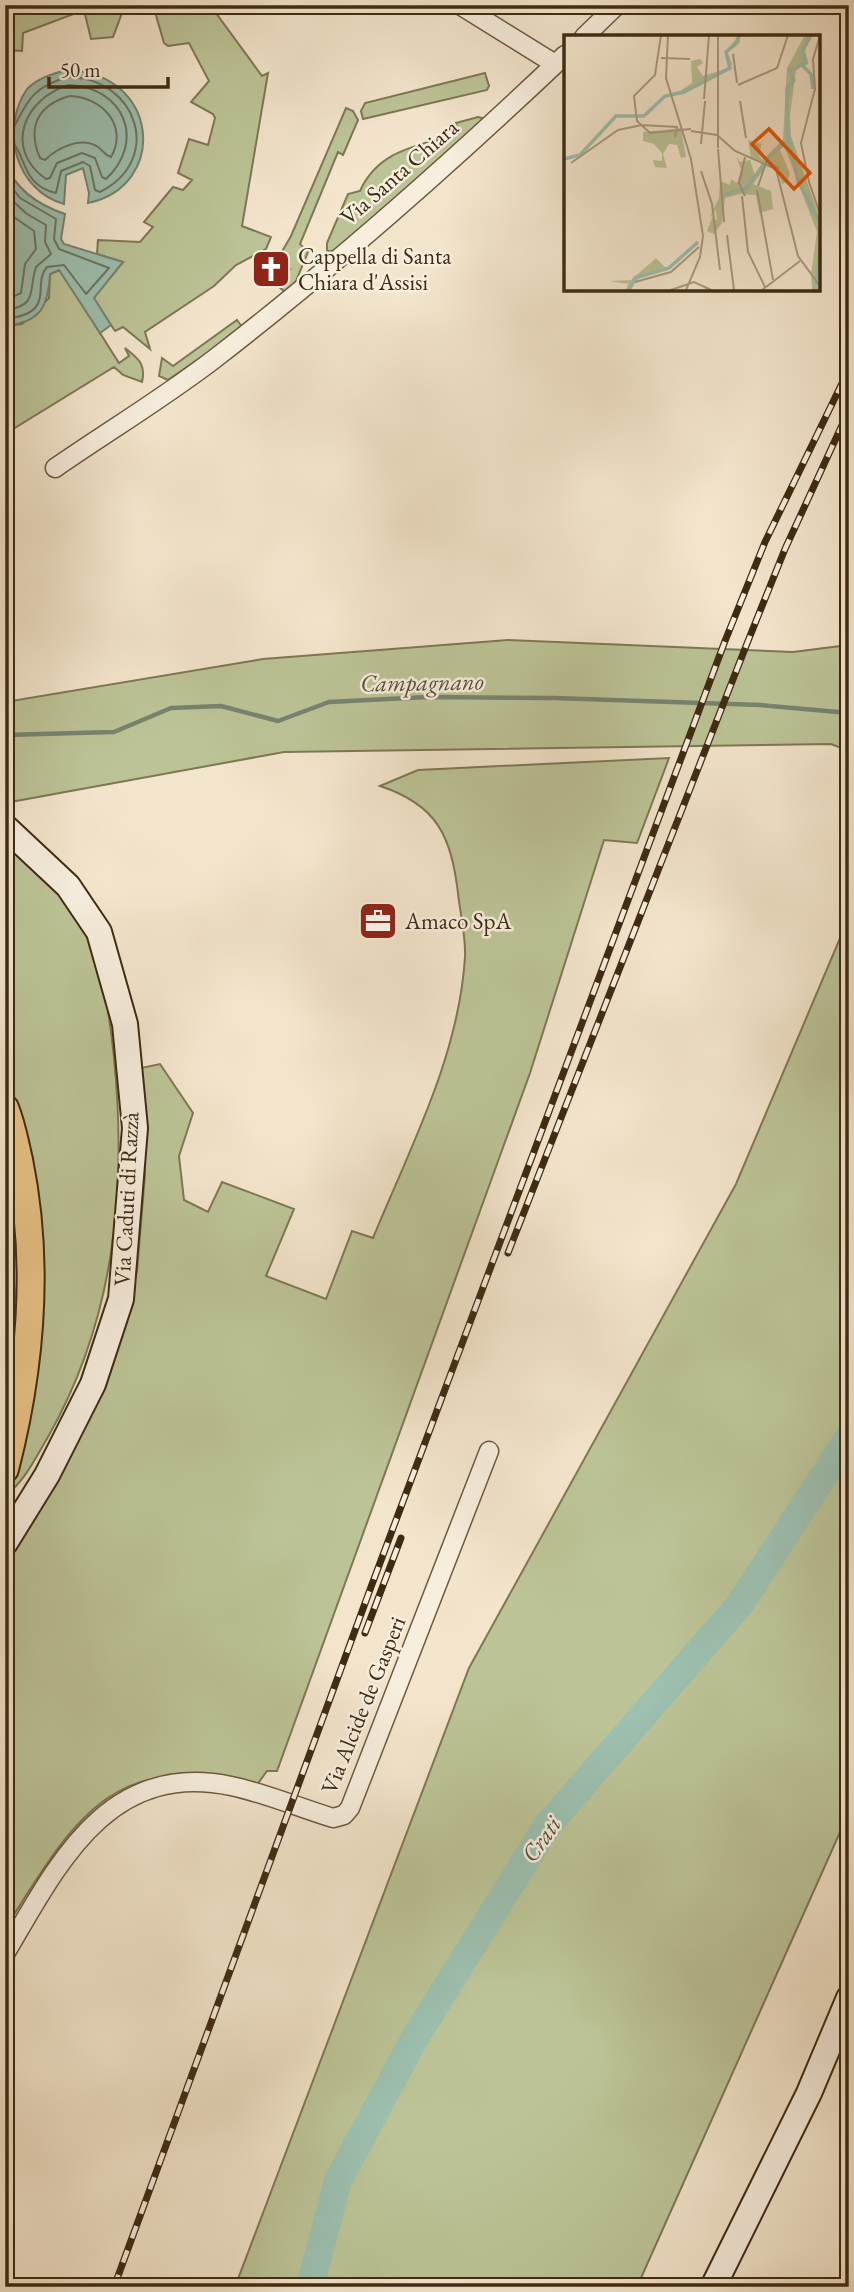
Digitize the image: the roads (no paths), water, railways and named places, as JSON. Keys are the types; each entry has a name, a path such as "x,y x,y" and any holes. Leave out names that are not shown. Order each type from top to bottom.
{"main road":[{"path":"5,1108 27,1201 32,1283 21,1407 5,1469"},
{"path":"5,1388 32,1283"}],"street":[{"path":"460,5 560,59"},
{"path":"586,35 617,5"},
{"name":"Via Santa Chiara","path":"55,468 211,361 299,290 560,59"},
{"name":"Via Caduti di Razzà","path":"5,827 68,886 99,932 125,1024 135,1128 121,1299 93,1384 47,1475 5,1543"},
{"name":"Via Alcide de Gasperi","path":"5,1954 60,1862 94,1822 123,1799 160,1787 193,1783 230,1786 333,1818 344,1815 350,1808 489,1451"},
{"path":"713,2287 809,2093 849,1998"}],"water":[{"path":"66,70 97,76 120,89 136,108 143,131 141,154 132,175 114,192 88,203 89,193 83,168 66,175 64,204 47,197 34,186 24,172 14,139 14,122 27,89 40,79"},
{"path":"5,163 15,181 29,195 65,214 61,239 64,244 123,262 94,298 111,325 100,333 59,270 50,274 47,295 40,311 27,321 5,326"}],"waterway":[{"name":"Campagnano","path":"5,735 114,732 171,708 221,706 278,721 329,702 428,697 760,705 849,713"},
{"name":"Crati","path":"310,2287 338,2180 416,2036 547,1826 740,1604 849,1437"}],"railway":[{"path":"114,2287 371,1587 725,641 765,542 849,369"},
{"path":"508,1253 785,549 849,410"},
{"path":"365,1633 401,1538"}],"place":[{"name":"Cappella di Santa Chiara d'Assisi","path":"271,269"},
{"name":"Amaco SpA","path":"378,921"}]}
